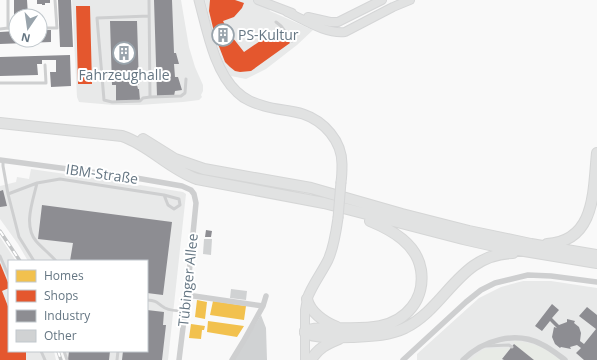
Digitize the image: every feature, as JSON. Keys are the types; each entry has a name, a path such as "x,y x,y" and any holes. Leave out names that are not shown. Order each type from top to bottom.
{"highway":[{"path":"0,117 127,131 138,135 175,159 204,168 311,188 469,231 531,244 597,255"},
{"path":"0,123 122,136 135,141 172,167 196,179 247,187 324,203 463,239 597,263"},
{"path":"531,244 558,243 575,235 584,225 591,200 597,153"},
{"path":"311,360 315,352 342,333 362,328 384,326 396,322 402,318 411,309 419,296 422,283 421,268 415,253 411,247 394,232 370,221 331,209 324,203"},
{"path":"305,332 315,328 342,333 381,335 405,328 429,310 463,273 491,256 518,253 549,255"},
{"path":"306,299 316,314 342,333"}],"main road":[{"path":"199,0 213,50 228,82 242,97 271,108 302,114 315,119 326,128 336,143 340,153 342,163 341,182 334,243 329,258 306,299 305,360"},
{"path":"203,14 204,0"},
{"path":"260,0 328,30 339,33 345,32 393,7 410,0"},
{"path":"287,12 324,21 335,22 343,20 382,0"}],"street":[{"name":"IBM-Straße","path":"2,160 136,178 182,186 191,190 196,201"},
{"name":"Tübinger Allee","path":"179,360 188,295 196,201"},
{"path":"403,360 466,302 481,290 495,283 528,275 552,276 597,282"},
{"path":"188,295 263,306"},
{"path":"232,360 263,306 266,296"},
{"path":"463,360 480,347 499,339 519,337 540,343 565,360"}],"lane":[{"path":"48,28 56,28 55,0"},
{"path":"149,0 150,97"},
{"path":"149,16 97,18 104,100 112,102 140,101 143,98 150,97 180,96 185,93 186,79"},
{"path":"276,22 292,41"},
{"path":"0,29 8,28"},
{"path":"0,83 46,83 45,65"},
{"path":"2,160 8,194 19,237 33,260"},
{"path":"8,194 36,183 60,179 164,195 179,199 180,205 174,209 168,204 164,195"},
{"path":"36,183 30,212 30,227 36,241 55,260"},
{"path":"0,256 8,275"},
{"path":"148,300 159,302 165,308 186,311"},
{"path":"480,347 509,345 512,347"}],"shaded area":[{"path":"72,0 181,0 189,47 195,67 203,85 202,97 199,100 139,105 113,105 79,102 77,97"},
{"path":"205,0 267,0 270,11 313,30 297,45 266,69 246,79 231,76 225,67 213,33"},
{"path":"31,169 127,183 129,185 140,185 183,192 186,194 168,360 68,360 65,352 148,352 148,260 27,260 0,219 0,186 16,182 17,177 29,179"},
{"path":"0,237 15,260 8,260 8,352 54,352 56,360 0,360"},
{"path":"523,281 551,281 597,288 597,360 417,360 417,354 479,298 501,287"},
{"path":"514,341 539,346 560,360 534,360 514,344"},
{"path":"510,348 501,360 470,360 484,349"}],"building: Homes":[{"path":"197,300 207,302 205,319 195,317"},
{"path":"213,301 246,306 244,320 210,315"},
{"path":"208,321 244,326 237,337 207,332"},
{"path":"191,324 205,326 204,330 202,330 201,339 189,338"}],"building: Shops":[{"name":"PS-Kultur","path":"210,0 235,0 244,3 242,8 234,17 223,21 229,33 244,52 279,28 290,43 251,71 235,71 225,62 215,36 209,11"},
{"path":"76,6 90,6 92,84 78,84"},
{"path":"0,263 8,283 8,288 2,291 8,306 8,352 26,352 26,360 0,360"}],"building: Industry":[{"path":"14,0 27,0 28,8 14,8"},
{"path":"37,0 50,0 50,3 45,3 45,5 37,4"},
{"path":"58,0 71,0 73,47 60,47"},
{"path":"154,0 172,0 174,53 176,53 179,64 174,64 175,77 178,77 182,90 175,91 174,96 157,96"},
{"name":"Fahrzeughalle","path":"110,21 137,21 139,85 137,85 140,100 116,101 116,85 112,85"},
{"path":"48,30 51,30 51,42 48,42"},
{"path":"0,32 8,32 8,44 0,44"},
{"path":"70,55 71,86 51,87 50,72 56,72 56,60 42,60 42,64 37,64 38,75 0,76 0,57"},
{"path":"3,190 7,206 0,207 0,191"},
{"path":"42,205 172,222 163,295 148,293 148,260 70,260 73,243 38,239"},
{"path":"206,230 212,231 211,237 205,237"},
{"path":"552,304 559,310 552,318 559,325 567,322 567,319 575,321 574,323 579,327 581,333 580,341 584,344 596,329 579,316 587,307 597,315 597,360 584,360 576,353 581,348 577,345 570,347 571,349 560,348 555,344 552,337 554,327 557,328 550,321 542,331 535,326"},
{"path":"148,310 164,312 163,325 166,325 162,360 122,360 123,352 148,352"},
{"path":"514,344 534,360 502,359"},
{"path":"69,352 110,352 109,360 68,360"}],"building: Other":[{"path":"204,239 212,239 211,255 203,254"},
{"path":"231,289 247,291 246,300 230,298"},
{"path":"261,315 266,328 267,360 234,360"}],"railway":[{"path":"0,231 19,260"},
{"path":"58,352 61,360"}],"place":[{"name":"PS-Kultur","path":"223,35"},
{"name":"Fahrzeughalle","path":"124,53"}]}
